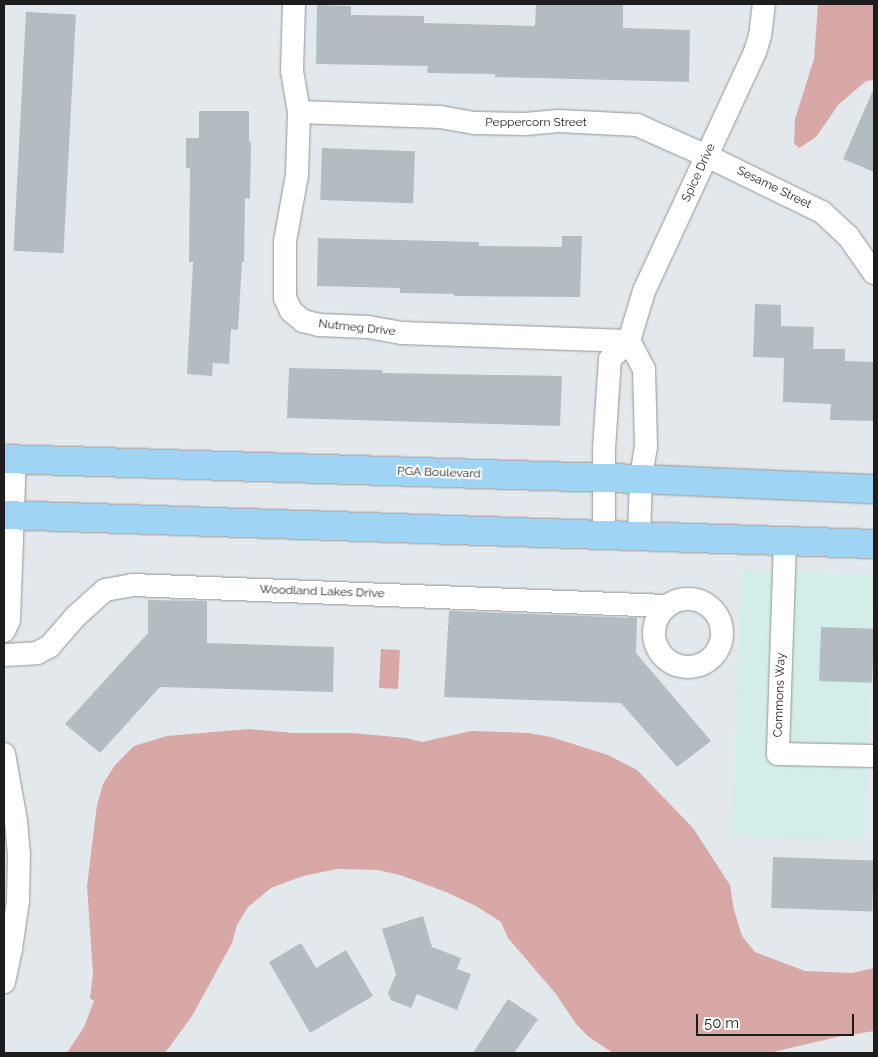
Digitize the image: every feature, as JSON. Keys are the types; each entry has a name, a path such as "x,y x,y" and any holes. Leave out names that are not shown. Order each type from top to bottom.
{"main road":[{"name":"PGA Boulevard","path":"9,459 641,479 874,490"},
{"path":"8,515 874,544"}],"street":[{"name":"Nutmeg Drive","path":"294,4 292,71 300,112 297,175 285,241 285,298 291,311 303,321 318,325 368,327 402,332 629,340"},
{"name":"Spice Drive","path":"604,534 606,479 604,449 610,359 629,340 644,292 755,52 760,36 764,4"},
{"name":"Peppercorn Street","path":"300,112 440,117 475,123 526,124 559,121 621,123 651,130 707,156"},
{"name":"Sesame Street","path":"707,156 822,212 848,236 874,274"},
{"path":"629,340 644,369 646,446 641,479 639,535"},
{"path":"4,631 9,620 9,459"},
{"name":"Commons Way","path":"785,541 778,754 874,756"},
{"name":"Woodland Lakes Drive","path":"4,655 37,653 50,646 75,618 105,590 132,585 667,606"},
{"path":"4,754 16,821 19,853 18,901 4,982"}],"shaded area":[{"path":"818,4 874,4 874,80 866,81 839,104 816,137 799,148 794,143 795,119 814,59"},
{"path":"741,570 874,575 865,840 732,836"},
{"path":"381,649 400,650 398,689 379,688"},
{"path":"249,729 293,733 352,733 406,738 422,742 471,731 528,733 551,737 608,755 637,770 693,828 730,885 734,910 742,936 755,952 805,971 852,973 874,968 874,1031 837,1037 769,1053 613,1053 589,1037 576,1024 556,994 508,938 501,922 476,906 446,892 400,875 378,870 337,869 303,876 271,888 248,907 237,925 232,943 192,1016 165,1053 67,1053 84,1027 94,1001 90,998 93,974 87,886 97,805 103,784 115,765 134,746 167,736"}],"building":[{"path":"536,4 623,4 623,28 690,30 689,82 495,77 495,74 427,73 428,66 316,64 317,5 351,6 351,15 424,16 424,23 535,26"},
{"path":"26,12 76,15 63,253 13,251"},
{"path":"874,88 874,172 843,159"},
{"path":"199,111 249,111 249,142 251,142 250,199 245,198 244,262 242,262 238,330 231,329 229,364 213,363 212,376 187,374 193,262 189,262 190,168 186,168 186,138 199,138"},
{"path":"322,148 415,151 413,203 320,200"},
{"path":"562,236 582,236 580,297 454,296 454,294 400,293 400,288 317,286 318,238 479,242 479,246 562,247"},
{"path":"755,304 781,305 781,326 814,327 813,349 845,349 845,361 874,362 874,421 830,420 831,404 783,402 784,358 753,357"},
{"path":"289,368 382,370 382,373 562,376 560,426 287,418"},
{"path":"148,600 207,601 207,643 334,647 333,692 160,687 100,753 65,724 148,633"},
{"path":"449,611 637,618 636,653 711,741 677,767 621,703 444,697"},
{"path":"821,627 874,629 872,683 819,681"},
{"path":"773,857 874,861 872,911 771,908"},
{"path":"423,916 432,947 461,958 457,969 471,974 457,1010 417,994 411,1008 391,1000 388,993 396,974 382,929"},
{"path":"301,943 316,968 346,950 373,996 310,1033 269,962"},
{"path":"508,999 538,1019 514,1053 473,1053"}]}
